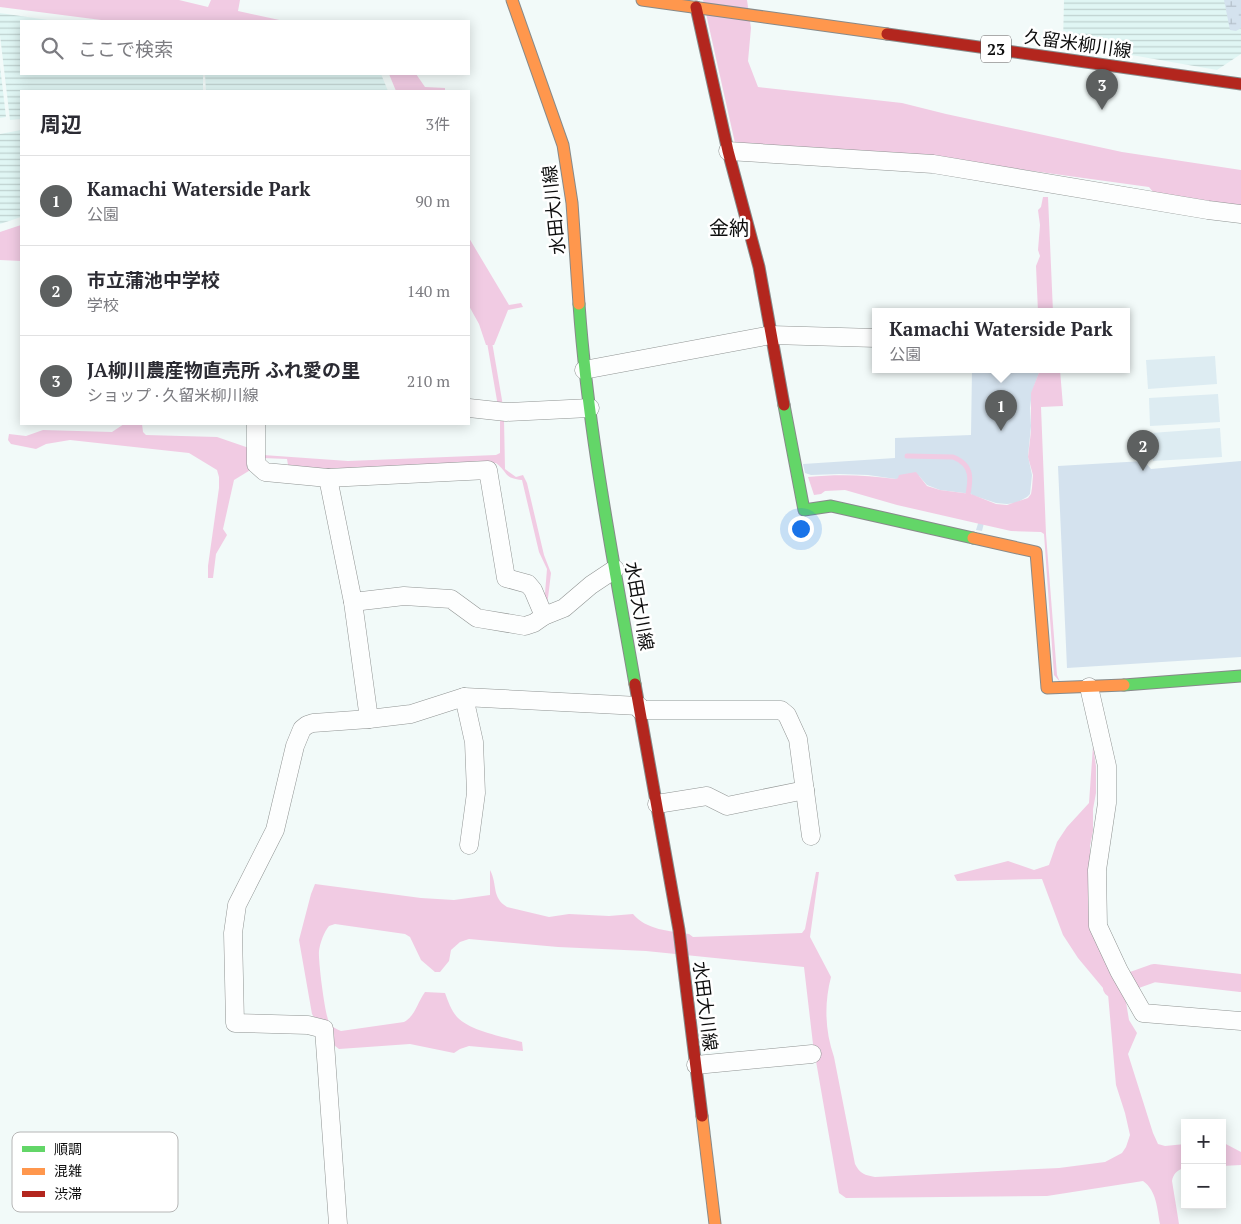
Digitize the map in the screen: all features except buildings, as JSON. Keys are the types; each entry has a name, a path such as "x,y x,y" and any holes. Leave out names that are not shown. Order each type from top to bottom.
{"main road":[{"name":"水田大川線","path":"512,0 563,145 572,203 584,370 615,569 679,930 715,1224"},
{"name":"久留米柳川線","path":"642,0 699,7 757,10 1241,84"},
{"path":"699,7 728,150 760,267 804,510 831,506 1036,552 1046,688 1089,688 1241,676"}],"street":[{"path":"728,150 933,164 1241,214"},
{"path":"584,370 771,336 872,338"},
{"path":"470,408 506,412 590,408"},
{"path":"256,425 256,464 265,472 328,478 488,470 506,578 528,584 533,590 544,616"},
{"path":"328,478 354,602 369,719"},
{"path":"354,602 404,596 451,599 477,618 524,626 564,608 590,585 615,569"},
{"path":"1089,688 1107,766 1108,802 1097,870 1098,926 1119,971 1143,1013 1241,1021"},
{"path":"464,697 474,742 476,784 469,844"},
{"path":"338,1224 324,1030 308,1025 235,1023 233,933 237,905 275,830 295,746 302,729 313,723 411,714 464,697 640,708 781,710 787,715 798,740 811,836"},
{"path":"657,804 707,796 727,806 805,790"},
{"path":"696,1065 812,1054"}],"shaded area":[{"path":"0,0 179,0 208,7 211,0 240,0 238,11 279,20 101,20 0,7"},
{"path":"703,0 747,0 751,28 748,61 758,87 902,103 1122,152 1241,170 1241,206 1153,192 1149,187 931,157 735,143"},
{"path":"1064,0 1241,0 1241,54 1217,70 1063,43"},
{"path":"0,13 48,20 20,20 20,75 203,75 203,90 20,90 20,119 10,120 0,35"},
{"path":"0,66 6,117 0,118"},
{"path":"205,75 381,75 388,90 206,90"},
{"path":"389,75 417,75 425,87 445,88 445,90 396,90"},
{"path":"20,130 20,217 0,224 0,134"},
{"path":"1043,197 1048,197 1053,308 1038,308 1036,266 1040,256 1038,250 1040,225 1038,210 1041,207"},
{"path":"20,225 20,261 0,260 0,232"},
{"path":"470,240 509,305 521,303 523,307 508,310 494,345 486,345 479,324 470,308"},
{"path":"1215,356 1217,384 1148,389 1146,360"},
{"path":"1039,373 1060,373 1063,406 1041,407 1046,534 1057,675 1060,682 1054,675 1044,534 1041,532 1011,531 897,505 845,490 825,491 814,495 808,477 852,475 896,479 899,475 916,472 927,486 940,490 971,494 996,504 1007,505 1028,498 1031,494 1033,475 1028,457 1031,431 1031,393"},
{"path":"1218,394 1220,422 1150,426 1149,398"},
{"path":"500,420 504,420 505,469 516,477 523,475 527,483 544,555 551,573 547,606 544,605 547,569 539,552 522,480 512,478 496,463 335,471 288,465 287,459 263,458 263,455 348,461 496,455 500,453"},
{"path":"122,425 142,425 143,432 146,435 217,437 249,448 252,469 234,480 223,529 227,535 216,554 213,578 208,578 208,566 219,488 217,470 189,453 70,440 46,444 36,449 11,444 8,440 9,434 26,436 43,430 112,432"},
{"path":"1220,428 1222,457 1153,461 1151,433"},
{"path":"1093,746 1096,766 1096,793 1090,846 1090,926 1126,1002 1129,1020 1137,1033 1128,1054 1153,1133 1158,1144 1165,1146 1181,1144 1181,1169 1173,1176 1172,1181 1179,1224 1160,1224 1154,1195 1143,1181 1047,1196 846,1198 839,1193 813,1044 804,967 646,951 558,947 469,939 460,942 451,950 449,961 440,972 435,972 421,960 410,937 405,934 335,924 329,926 325,931 319,951 326,1009 329,1022 334,1028 341,1031 404,1022 414,1012 425,992 445,993 453,1011 463,1022 488,1033 522,1042 523,1051 469,1046 454,1053 410,1044 339,1049 330,1042 312,1014 299,940 315,884 421,898 454,900 490,895 490,870 497,895 507,907 549,917 569,914 609,916 633,914 651,927 689,934 693,937 802,933 805,929 816,872 819,872 810,937 831,977 827,997 827,1027 855,1164 859,1170 866,1175 875,1177 1059,1168 1105,1162 1122,1153 1130,1135 1116,1085 1108,994 1078,958 1063,935 1042,879 957,881 954,875 1008,861 1034,870 1049,865 1057,842 1067,827 1089,803"},
{"path":"1226,1144 1241,1152 1241,1165 1226,1166"}],"green space":[{"path":"1224,0 1241,0 1241,28 1236,31 1230,30"},
{"path":"972,373 1039,373 1032,392 1030,408 1031,426 1028,456 1032,475 1030,494 1016,503 1007,504 996,503 975,496 974,501 987,511 982,531 976,530 981,514 969,504 972,494 940,490 927,485 919,476 896,479 868,475 811,475 805,473 803,464 895,458 895,438 971,435"},
{"path":"1144,461 1151,469 1241,461 1241,657 1067,668 1058,466"}],"waterway":[{"path":"490,345 501,409"},
{"path":"907,456 953,457 960,460 965,464 969,474 967,499"},
{"path":"1112,988 1154,973 1241,983"}],"traffic: fast":[{"path":"579,304 588,400 635,684"},
{"path":"784,405 804,510 831,506 973,538"},
{"path":"1124,685 1241,676"}],"traffic: slow":[{"path":"512,0 563,145 572,203 579,304"},
{"path":"642,0 887,34"},
{"path":"973,538 1036,552 1047,688 1124,685"},
{"path":"702,1116 715,1224"}],"traffic: jam":[{"path":"696,7 728,151 759,267 784,405"},
{"path":"887,34 1241,84"},
{"path":"635,684 679,930 702,1116"}],"place":[{"name":"JA柳川農産物直売所 ふれ愛の里","path":"1102,110"},
{"name":"Kamachi Waterside Park","path":"1001,431"},
{"name":"市立蒲池中学校","path":"1143,471"}],"district":[{"name":"金納","path":"729,227"}]}
